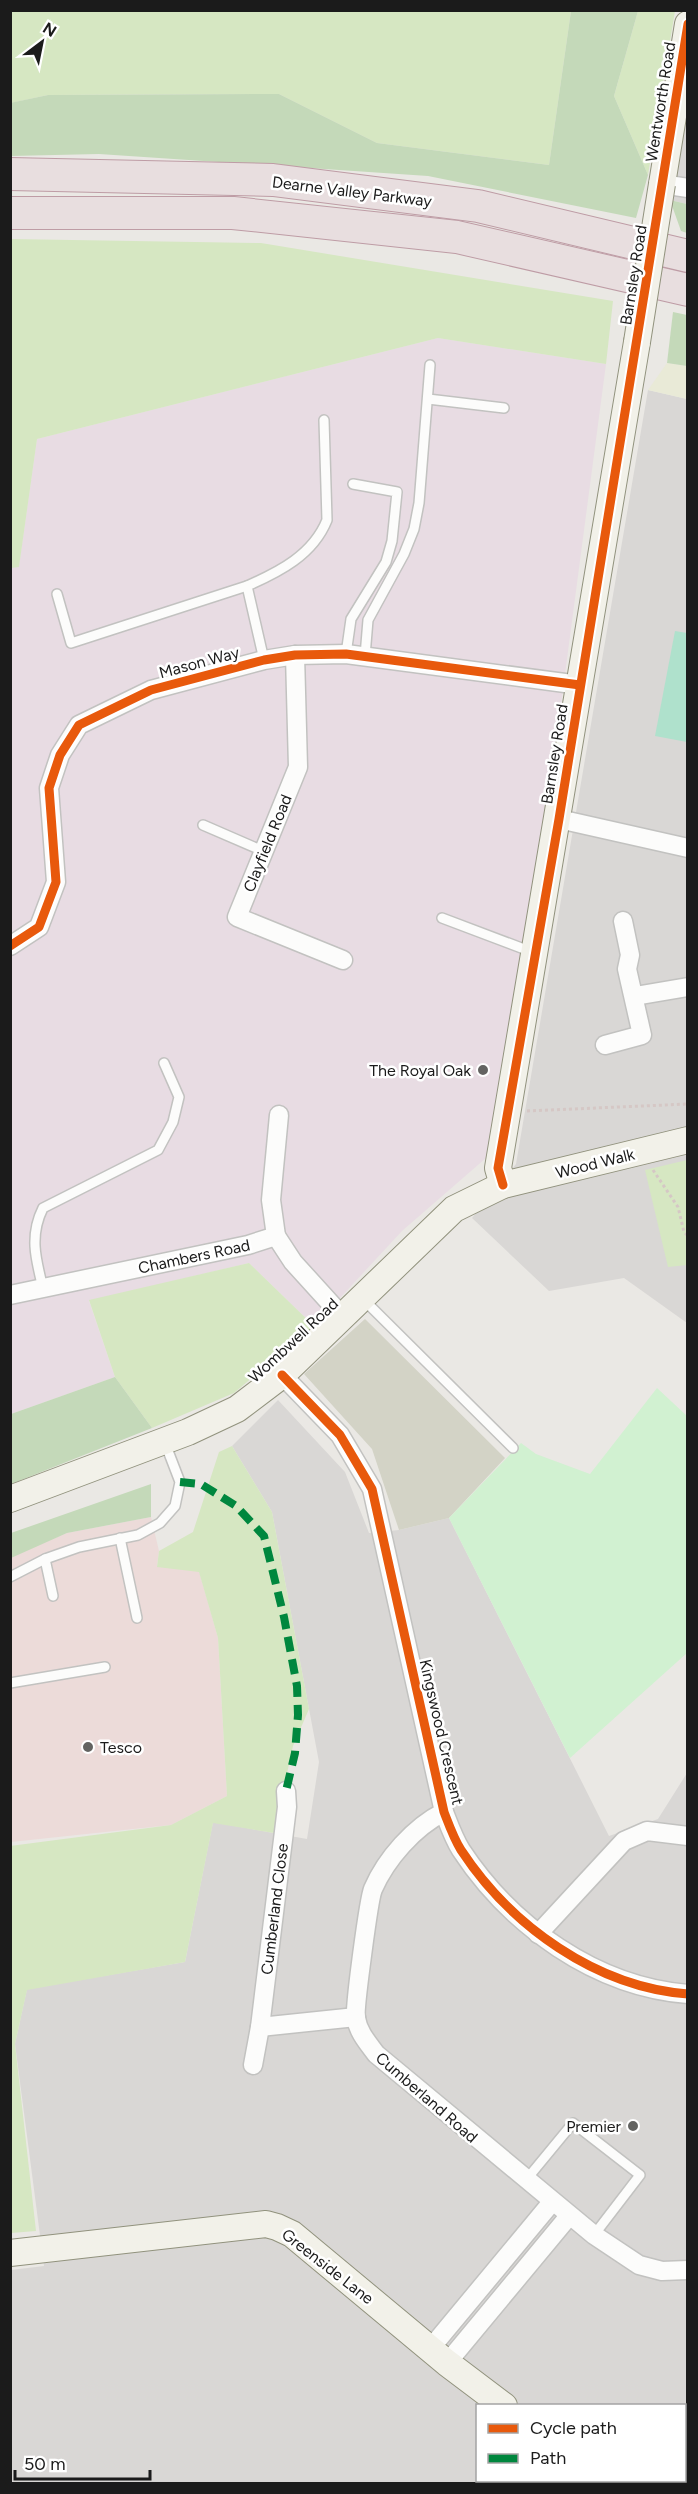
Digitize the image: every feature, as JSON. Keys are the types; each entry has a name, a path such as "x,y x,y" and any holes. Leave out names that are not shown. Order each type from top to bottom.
{"highway":[{"name":"Dearne Valley Parkway","path":"10,174 273,180 478,206 687,256"},
{"name":"Dearne Valley Parkway","path":"10,213 233,213 458,237 687,290"}],"street":[{"name":"Wentworth Road","path":"662,184 686,39"},
{"path":"662,184 687,188"},
{"name":"Barnsley Road","path":"503,1185 498,1168 507,1111 559,819 662,184"},
{"name":"Mason Way","path":"10,946 39,927 56,882 49,788 60,755 79,725 152,690 264,660 295,655 346,654 580,685"},
{"name":"Clayfield Road","path":"295,655 298,767 237,916 343,960"},
{"path":"559,819 687,848"},
{"path":"605,1045 642,1035 635,996 627,969 630,955 623,921"},
{"path":"635,996 687,987"},
{"path":"279,1115 271,1200 276,1236 293,1262 342,1316"},
{"name":"Wood Walk","path":"503,1185 687,1140"},
{"name":"Wombwell Road","path":"10,1499 164,1441 237,1409 282,1375 454,1209 503,1185"},
{"name":"Chambers Road","path":"10,1295 248,1245 276,1236"},
{"name":"Kingswood Crescent","path":"282,1375 340,1435 372,1489 444,1812 459,1848 507,1908 538,1934 577,1959 660,1992 687,1994"},
{"name":"Cumberland Close","path":"253,2065 260,2027 287,1807 286,1791"},
{"path":"260,2027 356,2017 372,1892 383,1870 406,1841 433,1817 444,1812"},
{"path":"538,1934 624,1841 646,1831 687,1836"},
{"name":"Cumberland Road","path":"356,2017 363,2037 376,2054 569,2216 639,2265 662,2271 687,2270"},
{"path":"439,2356 552,2202"},
{"path":"439,2356 569,2216"},
{"name":"Greenside Lane","path":"10,2253 266,2224 277,2227 292,2234 439,2356 501,2404"}],"lane":[{"path":"365,656 368,620 404,554 414,529 419,503 430,365"},
{"path":"428,399 504,408"},
{"path":"57,594 71,643 247,586 290,564 307,550 323,530 327,520 324,420"},
{"path":"346,654 351,619 386,562 392,541 397,492 353,484"},
{"path":"247,586 264,660"},
{"path":"202,825 263,851"},
{"path":"442,918 534,953"},
{"path":"44,1288 34,1251 37,1221 44,1208 158,1150 173,1122 179,1097 164,1063"},
{"path":"361,1297 513,1448"},
{"path":"10,1577 45,1559 79,1547 138,1535 160,1522 176,1506 180,1482 164,1441"},
{"path":"120,1538 137,1618"},
{"path":"45,1559 53,1596"},
{"path":"10,1683 105,1667"},
{"path":"526,2180 573,2123 639,2175 594,2235"}],"path":[{"path":"507,1111 687,1104"},
{"path":"640,1152 678,1207 687,1236"}],"shaded area":[{"path":"687,81 687,204 670,200"},
{"path":"438,338 606,364 551,780 486,1158 402,1231 314,1326 249,1263 89,1301 115,1377 11,1414 10,568 19,566 37,439"},
{"path":"648,390 687,399 687,1323 624,1278 549,1291 472,1218 516,1164"},
{"path":"365,1319 505,1458 449,1518 399,1530 372,1449 304,1374"},
{"path":"278,1400 345,1472 369,1533 399,1530 449,1518 609,1836 658,1819 687,1773 687,2483 11,2484 11,2270 44,2266 15,2044 27,1989 185,1962 213,1822 307,1839 319,1762 272,1512 232,1446"},
{"path":"151,1517 159,1551 157,1566 199,1571 218,1638 227,1796 171,1825 11,1842 10,1557 67,1533"}],"green space":[{"path":"10,11 571,11 549,165 377,143 279,94 48,95 11,103"},
{"path":"571,11 638,11 614,96 648,175 636,218 428,176 99,154 11,156 10,103 48,95 279,94 377,143 549,165"},
{"path":"638,11 675,11 648,175 614,96"},
{"path":"670,200 687,204 687,233 681,231"},
{"path":"11,239 261,243 613,301 606,364 438,338 37,439 19,567 11,568"},
{"path":"673,312 687,315 687,366 667,363"},
{"path":"667,363 687,366 687,399 648,390"},
{"path":"675,631 687,633 687,742 655,736"},
{"path":"687,1160 687,1265 668,1267 645,1170"},
{"path":"249,1263 314,1326 234,1393 152,1428 115,1377 89,1300"},
{"path":"115,1377 152,1428 11,1484 11,1414"},
{"path":"657,1388 687,1416 687,1653 570,1758 449,1518 521,1443 536,1454 590,1474"},
{"path":"232,1446 272,1512 309,1709 293,1746 274,1833 213,1823 185,1962 27,1990 15,2044 36,2231 11,2233 10,1846 171,1825 227,1796 218,1638 199,1572 157,1567 159,1551 193,1532 219,1452"},
{"path":"151,1484 151,1517 67,1533 11,1558 11,1533"}],"marked path":[{"path":"180,1482 201,1484 236,1506 264,1536 284,1617 297,1686 298,1715 295,1753 286,1791"}],"cycle path":[{"path":"503,1185 498,1168 559,819 688,24"},
{"path":"10,946 39,927 56,882 49,788 60,755 79,725 151,690 264,660 295,655 346,654 580,685"},
{"path":"282,1375 340,1435 372,1489 444,1812 461,1850 481,1878 505,1904 559,1948 621,1979 654,1989 688,1994"}],"place":[{"name":"The Royal Oak","path":"483,1070"},
{"name":"Tesco","path":"88,1747"},
{"name":"Premier","path":"633,2126"}]}
